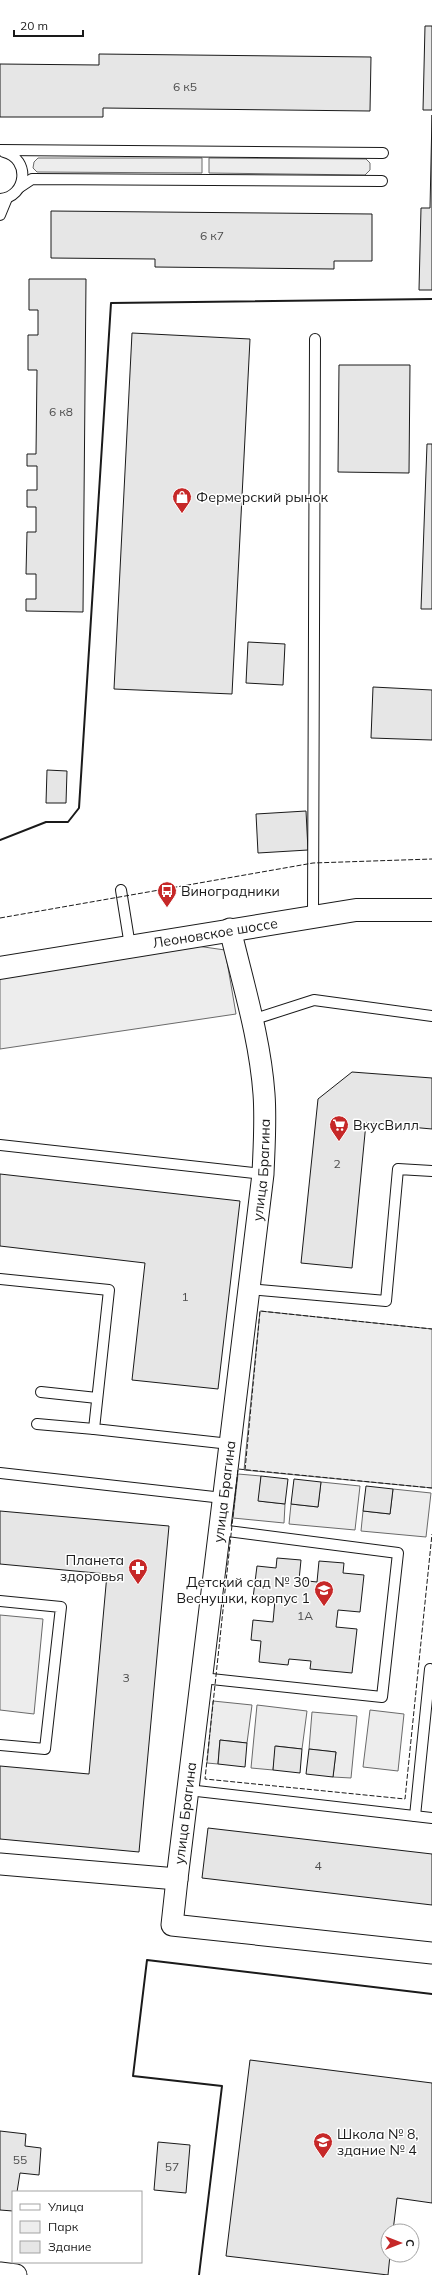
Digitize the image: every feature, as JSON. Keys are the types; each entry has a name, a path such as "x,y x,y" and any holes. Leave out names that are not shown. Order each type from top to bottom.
{"main road":[{"name":"Леоновское шоссе","path":"0,968 230,929 356,910 432,910"}],"street":[{"name":"улица Брагина","path":"0,1864 177,1879 263,1174 264,1095 252,1020 230,929"},
{"path":"177,1879 172,1925 432,1953"},
{"path":"0,2273 16,2275"}],"lane":[{"path":"0,150 383,152"},
{"path":"0,150 12,154 21,164 24,176 20,187"},
{"path":"0,215 4,198 32,180 382,181"},
{"path":"313,917 315,339"},
{"path":"121,890 130,946"},
{"path":"252,1020 314,1000 432,1016"},
{"path":"0,1145 263,1174"},
{"path":"249,1289 386,1302 398,1169 432,1171"},
{"path":"0,1278 109,1290 94,1429"},
{"path":"41,1392 97,1398"},
{"path":"37,1424 230,1444"},
{"path":"0,1473 223,1498"},
{"path":"202,1678 382,1697 398,1553 220,1530"},
{"path":"0,1601 60,1607 46,1749 0,1745"},
{"path":"415,1816 430,1669 432,1670"},
{"path":"188,1790 432,1818"}],"green space":[{"path":"38,158 202,158 202,173 37,172 33,168 34,162"},
{"path":"209,158 366,159 370,163 370,170 365,175 209,173"},
{"path":"190,945 225,950 236,1014 0,1049 0,978"},
{"path":"260,1311 432,1329 432,1488 244,1470"},
{"path":"238,1474 261,1476 259,1501 285,1504 284,1523 233,1518"},
{"path":"321,1482 360,1486 355,1530 289,1524 291,1504 318,1507"},
{"path":"393,1489 431,1493 426,1537 361,1531 363,1511 390,1514"},
{"path":"0,1615 43,1619 34,1714 0,1710"},
{"path":"213,1701 252,1705 247,1743 220,1740 218,1764 207,1763"},
{"path":"257,1705 307,1711 302,1749 276,1746 273,1770 251,1768"},
{"path":"370,1710 404,1714 398,1771 363,1767"},
{"path":"312,1712 357,1716 351,1778 333,1777 336,1752 309,1749"}],"building":[{"path":"425,26 432,26 432,110 423,110"},
{"path":"99,54 371,57 370,111 103,108 103,117 0,117 0,64 99,65"},
{"path":"432,115 432,290 419,290 421,208 430,208"},
{"path":"51,211 372,214 372,261 334,261 334,269 155,267 155,259 51,258"},
{"path":"29,279 86,279 83,612 26,611 26,599 36,599 36,574 26,574 27,532 36,532 36,507 27,507 27,490 37,490 37,466 27,466 27,454 36,454 37,370 28,370 28,335 38,335 38,310 29,310"},
{"name":"Фермерский рынок","path":"132,333 250,339 232,694 114,689"},
{"path":"339,365 410,365 409,473 338,472"},
{"path":"427,444 432,444 432,609 421,609"},
{"path":"248,642 285,644 283,685 246,683"},
{"path":"373,687 432,690 432,740 371,738"},
{"path":"47,770 67,771 66,803 46,803"},
{"path":"306,811 308,850 258,853 256,814"},
{"path":"352,1072 432,1078 432,1129 366,1123 352,1268 301,1263 318,1099"},
{"path":"0,1174 240,1201 218,1389 132,1380 145,1263 0,1246"},
{"path":"261,1476 288,1479 285,1504 258,1501"},
{"path":"294,1479 321,1482 318,1507 291,1504"},
{"path":"366,1486 393,1489 390,1514 363,1511"},
{"path":"0,1511 169,1526 139,1852 0,1839 0,1766 89,1774 107,1574 0,1564"},
{"path":"277,1558 301,1560 299,1580 317,1582 319,1561 344,1563 343,1573 364,1575 360,1612 338,1610 336,1627 357,1629 352,1673 310,1669 311,1661 289,1659 288,1665 259,1662 261,1641 251,1640 253,1620 273,1622 275,1600 253,1598 257,1566 276,1568"},
{"path":"220,1740 247,1743 245,1767 218,1764"},
{"path":"275,1746 302,1749 300,1773 273,1770"},
{"path":"309,1749 336,1752 333,1777 306,1774"},
{"path":"208,1828 432,1854 432,1905 202,1878"},
{"path":"250,2060 432,2083 432,2203 397,2198 394,2223 380,2223 380,2263 389,2263 388,2275 226,2256"},
{"path":"0,2131 26,2134 25,2146 41,2148 39,2175 20,2173 17,2191 12,2191 12,2211 0,2210"},
{"path":"158,2142 190,2145 186,2193 154,2190"}],"fence":[{"path":"0,918 313,863 432,859"},
{"path":"245,1470 260,1311 432,1329"},
{"path":"432,1488 238,1469 205,1779 405,1799 432,1534"}],"wall":[{"path":"0,840 46,822 68,822 79,808 111,303 432,299"},
{"path":"199,2275 222,2086 133,2076 147,1960 432,1994"}],"place":[{"name":"Фермерский рынок","path":"182,514"},
{"name":"Виноградники","path":"167,908"},
{"name":"ВкусВилл","path":"339,1142"},
{"name":"Планета здоровья","path":"138,1585"},
{"name":"Детский сад № 30 Веснушки, корпус 1","path":"324,1607"},
{"name":"Школа № 8, здание № 4","path":"323,2159"}]}
